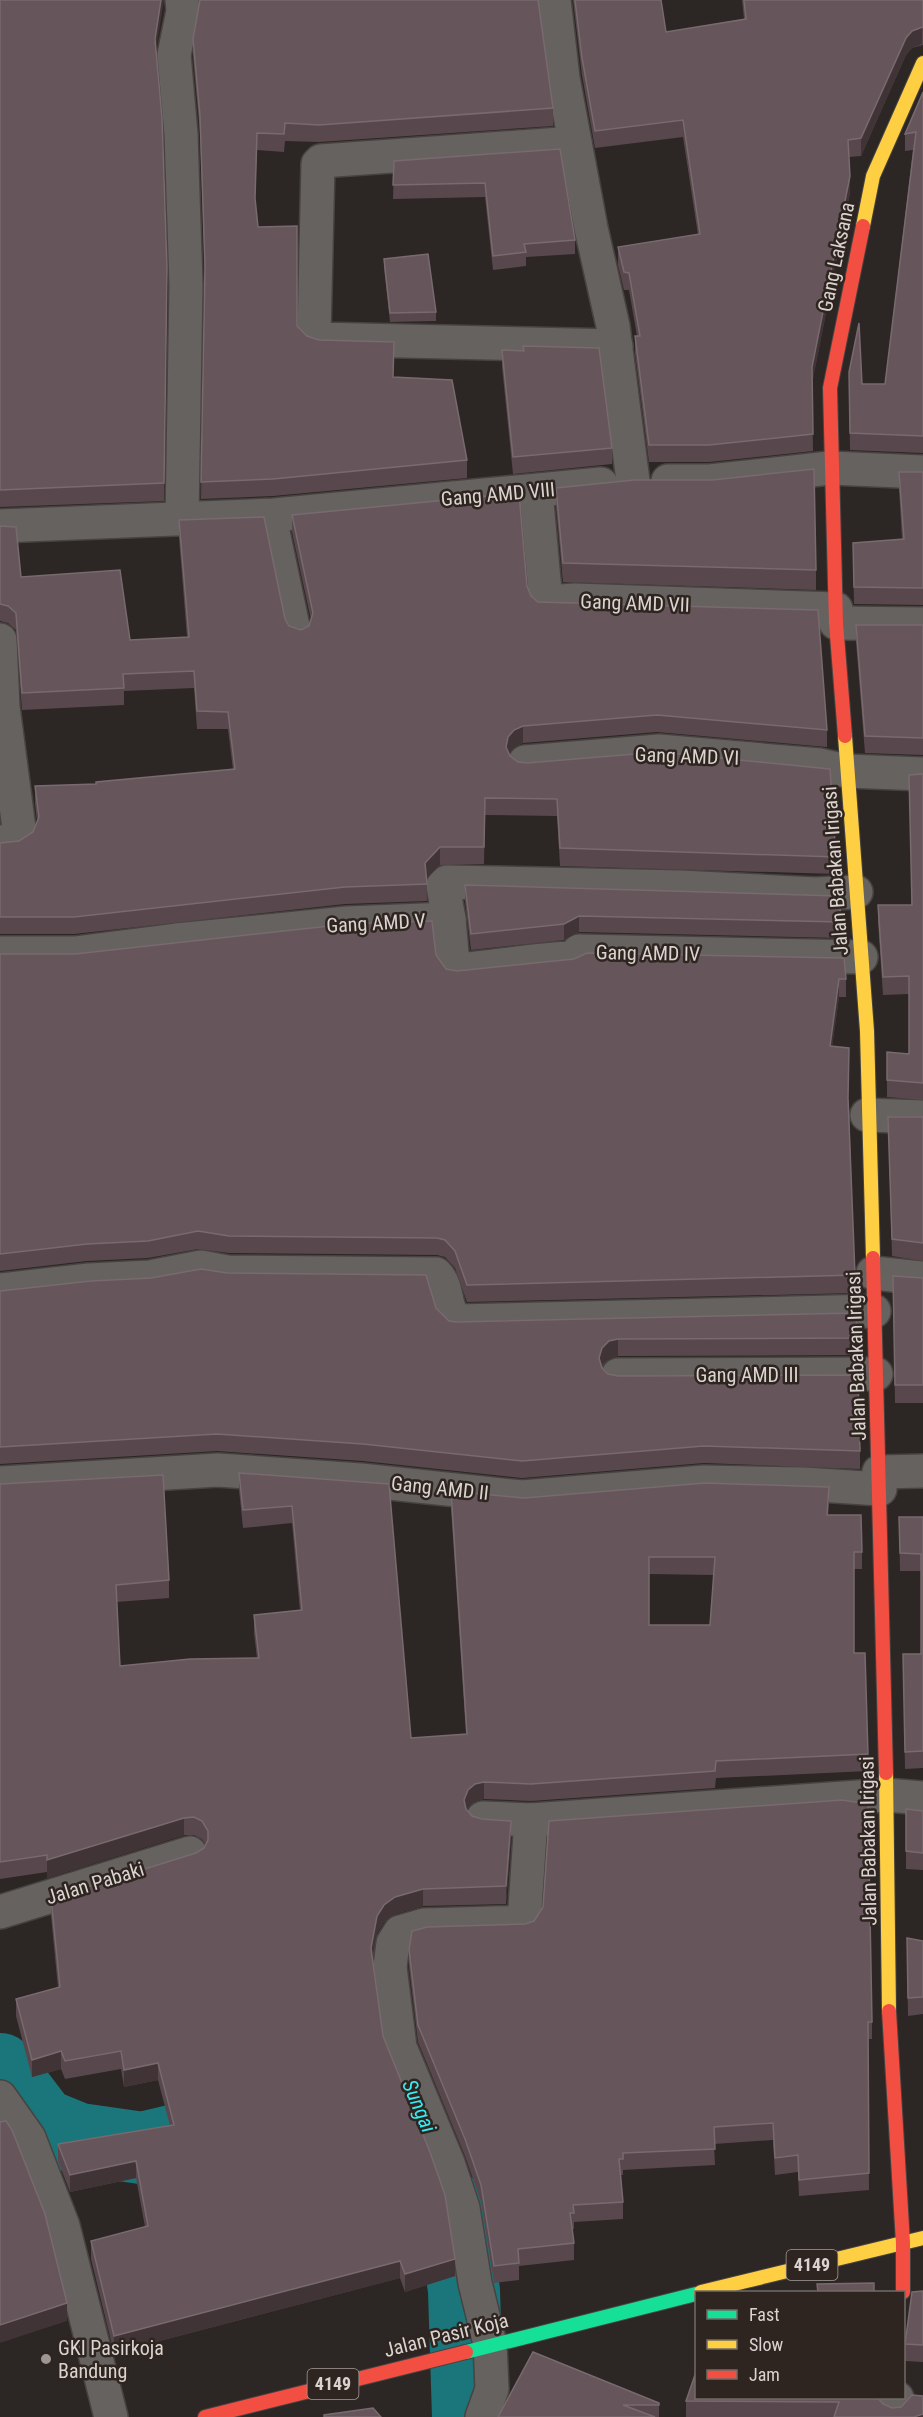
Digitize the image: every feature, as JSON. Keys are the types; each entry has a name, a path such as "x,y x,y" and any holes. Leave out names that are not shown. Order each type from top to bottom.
{"street":[{"path":"182,0 183,11 174,55 181,134 186,285 182,519"},
{"path":"554,0 563,78 616,346 633,481"},
{"name":"Gang Laksana","path":"830,468 830,387 873,176 923,63"},
{"path":"575,143 321,161 318,164 314,335 319,339 616,346"},
{"name":"Gang AMD VIII","path":"0,526 274,516 633,481 710,481 830,468 923,472"},
{"name":"Jalan Babakan Irigasi","path":"830,468 836,616 867,1031 867,1115 880,1480 889,2006 903,2243 903,2291"},
{"name":"Gang AMD VII","path":"536,491 546,602 575,600 836,616"},
{"path":"836,616 923,624"},
{"path":"0,640 3,707 20,836 16,840 0,842"},
{"name":"Gang AMD VI","path":"525,762 659,751 820,765 848,771 923,774"},
{"name":"Gang AMD V","path":"0,953 75,953 176,940 347,923 449,919 443,886 447,882 681,887 815,894 856,892"},
{"name":"Gang AMD IV","path":"449,919 453,964 456,970 521,965 536,959 573,958 579,951 861,957"},
{"path":"867,1115 923,1117"},
{"path":"0,1290 150,1276 211,1266 227,1272 436,1274 444,1283 451,1316 457,1321 874,1311"},
{"path":"873,1273 923,1278"},
{"name":"Gang AMD III","path":"618,1375 876,1374"},
{"name":"Gang AMD II","path":"0,1483 218,1470 361,1480 522,1497 563,1496 704,1482 804,1484 880,1480 923,1471"},
{"path":"483,1818 531,1820 887,1795 923,1798"},
{"path":"482,2417 492,2389 476,2348 475,2283 463,2208 448,2163 400,2047 390,1967 393,1943 400,1932 424,1925 524,1922 531,1820"},
{"name":"Jalan Pabaki","path":"0,1912 190,1853"},
{"path":"0,2097 29,2138 63,2226 111,2417"},
{"name":"4149","path":"706,2291 923,2238"},
{"name":"Jalan Pasir Koja","path":"205,2417 695,2294"},
{"path":"894,2417 897,2399"}],"lane":[{"path":"274,516 299,633"}],"building":[{"path":"0,0 161,0 155,39 162,118 167,268 164,483 0,490"},
{"path":"200,0 538,0 553,108 319,125 285,123 284,134 257,133 255,198 258,227 297,226 297,326 307,336 319,340 394,342 393,377 452,380 467,460 273,479 201,482 205,267 200,116 193,39"},
{"path":"575,0 661,0 666,32 746,19 744,0 923,0 923,27 912,31 906,38 861,138 848,140 850,176 812,367 813,434 709,445 649,445 635,336 640,336 629,273 624,272 618,247 700,234 683,120 595,131 582,58"},
{"path":"923,92 923,436 850,433 849,372 859,323 862,384 885,384 916,132 905,134"},
{"path":"560,149 575,240 524,244 526,252 493,256 485,183 393,185 394,161"},
{"path":"428,254 436,312 390,313 384,259"},
{"path":"523,346 599,348 612,448 513,457 502,350 524,351"},
{"path":"814,469 816,570 563,563 556,488 634,480 712,480"},
{"path":"899,472 923,472 923,588 854,587 853,543 904,539"},
{"path":"519,493 527,586 531,596 538,602 818,610 827,730 657,715 523,726 514,730 508,737 506,747 510,756 518,762 527,763 659,752 830,769 836,857 560,848 557,799 485,798 484,847 440,847 425,863 427,884 345,887 74,917 0,917 0,843 19,841 33,832 39,817 35,786 96,784 96,782 235,769 228,712 197,711 194,671 123,674 124,688 22,693 16,613 8,606 0,604 0,526 16,527 21,577 120,570 130,640 189,637 179,520 264,517 285,619 289,626 301,630 309,626 313,613 292,515"},
{"path":"856,625 923,625 923,738 865,736"},
{"path":"923,774 923,1083 887,1080 887,1052 909,1054 909,976 883,977 878,905 912,905 909,775"},
{"path":"465,885 839,896 841,922 579,916 564,924 471,934"},
{"path":"432,921 436,955 446,969 457,971 574,959 587,953 844,958 846,979 839,979 830,1046 849,1048 848,1098 855,1275 467,1285 455,1251 445,1240 437,1238 229,1236 198,1231 148,1241 87,1244 0,1254 0,954 75,954 348,924"},
{"path":"888,1117 923,1117 923,1243 892,1239"},
{"path":"201,1269 227,1273 426,1275 436,1308 449,1321 457,1322 856,1313 857,1338 618,1339 609,1341 602,1348 599,1358 602,1368 608,1374 618,1376 858,1375 860,1451 704,1446 522,1461 363,1444 217,1434 0,1447 0,1291 91,1281 151,1278"},
{"path":"893,1276 923,1278 923,1385 895,1385"},
{"path":"239,1473 389,1484 411,1738 467,1734 451,1491 524,1498 705,1483 829,1487 827,1515 861,1515 862,1552 854,1552 854,1653 865,1653 868,1754 716,1761 715,1771 531,1784 484,1782 475,1784 468,1790 464,1800 466,1809 472,1816 511,1821 506,1886 423,1889 395,1897 384,1905 377,1916 371,1948 383,2036 445,2195 455,2259 405,2274 400,2261 114,2336 91,2241 148,2226 136,2161 70,2175 58,2144 174,2125 158,2063 124,2070 121,2051 65,2061 61,2051 32,2060 16,1999 60,1987 51,1898 196,1853 204,1848 208,1840 208,1831 202,1821 194,1817 184,1818 47,1860 47,1855 0,1862 0,1484 163,1475 169,1580 116,1585 120,1666 190,1659 259,1658 254,1615 302,1610 292,1506 243,1510","holes":["649,1557 715,1557 710,1625 649,1625"]},
{"path":"899,1517 923,1517 923,1751 905,1752 903,1654 921,1654 921,1554 900,1553"},
{"path":"842,1800 868,1804 872,2022 868,2022 869,2173 799,2180 798,2155 775,2158 773,2123 714,2127 715,2149 623,2153 623,2159 619,2159 623,2202 573,2205 574,2213 570,2213 574,2243 518,2249 519,2263 494,2266 481,2185 465,2139 418,2025 409,1950 412,1931 427,1927 525,1924 534,1921 543,1907 549,1821"},
{"path":"906,1809 923,1811 923,1853 906,1851"},
{"path":"907,1938 923,1941 923,1997 908,1998"},
{"path":"6,2121 12,2130 45,2214 67,2303 0,2325 0,2122"},
{"path":"874,2283 874,2291 818,2291 817,2284"},
{"path":"923,2291 923,2345 905,2344 912,2292"},
{"path":"533,2352 659,2403 659,2405 623,2405 655,2417 498,2417"},
{"path":"695,2375 695,2399 879,2399 892,2408 901,2407 912,2395 923,2396 923,2414 914,2417 834,2417 839,2402 686,2401"},
{"path":"373,2408 381,2417 324,2417 324,2415"}],"waterway":[{"name":"Sungai","path":"0,2069 42,2124 79,2139 142,2148 180,2139"},
{"name":"Sungai","path":"454,2209 464,2291 468,2417"}],"traffic: fast":[{"path":"466,2352 695,2294"}],"traffic: slow":[{"path":"863,226 873,176 923,63"},
{"path":"845,736 867,1031 873,1258"},
{"path":"886,1773 889,2011"},
{"path":"705,2291 923,2238"}],"traffic: jam":[{"path":"845,736 836,623 830,388 863,226"},
{"path":"873,1258 886,1773"},
{"path":"889,2011 903,2243 903,2291"},
{"path":"205,2417 466,2352"}],"place":[{"name":"GKI Pasirkoja Bandung","path":"46,2359"}]}
